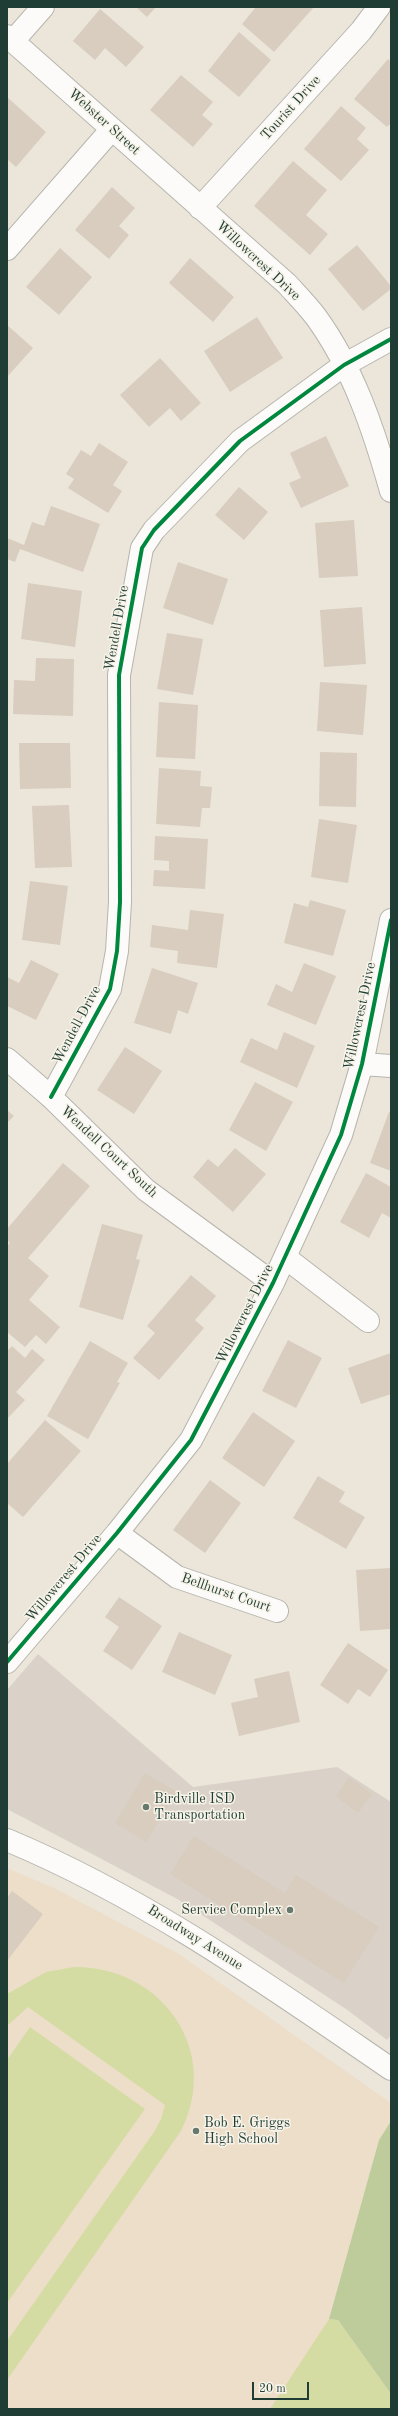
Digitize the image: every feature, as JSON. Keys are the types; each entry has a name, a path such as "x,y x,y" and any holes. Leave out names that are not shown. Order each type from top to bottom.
{"street":[{"path":"10,38 43,7"},
{"name":"Tourist Drive","path":"200,208 361,31 379,7"},
{"name":"Webster Street","path":"10,38 200,208"},
{"path":"7,249 112,129"},
{"name":"Willowcrest Drive","path":"200,208 287,284 316,317 344,365 376,436 391,491"},
{"name":"Wendell Drive","path":"51,1097 110,989 117,951 120,902 119,675 142,548 154,530 240,441 344,365 391,340"},
{"name":"Willowcrest Drive","path":"7,1662 117,1533 191,1440 286,1258 341,1135 362,1064 391,920"},
{"name":"Wendell Court South","path":"7,1059 51,1097 146,1190 273,1283"},
{"path":"362,1064 391,1066"},
{"path":"286,1258 368,1321"},
{"name":"Bellhurst Court","path":"117,1533 177,1577 277,1611"},
{"name":"Broadway Avenue","path":"7,1840 49,1857 104,1885 190,1934 247,1970 391,2069"}],"shaded area":[{"path":"38,1654 193,1787 337,1767 391,1802 391,2035 387,2040 346,2009 179,1900 7,1809 7,1690"},
{"name":"Bob E. Griggs High School","path":"7,1868 56,1889 179,1954 391,2103 391,2121 379,2140 329,2319 391,2394 391,2409 7,2409"}],"green space":[{"path":"74,1967 105,1970 133,1981 157,1997 176,2018 188,2043 194,2071 192,2101 181,2131 7,2380 7,2341 154,2132 161,2119 165,2105 28,2007 7,2026 7,1994 46,1972"},
{"path":"30,2027 145,2109 7,2303 7,2060"},
{"path":"391,2121 391,2394 338,2320 329,2319 379,2140"},
{"path":"329,2319 338,2320 391,2394 391,2409 270,2409"}],"building":[{"path":"136,7 156,7 147,17"},
{"path":"256,7 314,7 274,52 242,24"},
{"path":"100,9 144,47 126,67 105,48 95,60 73,41"},
{"path":"239,32 271,60 239,97 208,71"},
{"path":"388,59 391,62 391,123 387,127 354,99"},
{"path":"181,75 213,102 202,115 213,124 193,147 150,110"},
{"path":"7,97 46,132 16,167 7,159"},
{"path":"341,106 366,128 357,139 369,150 341,181 304,149"},
{"path":"293,161 327,190 306,215 328,234 310,255 254,206"},
{"path":"112,187 135,208 119,226 129,235 109,259 75,230"},
{"path":"357,245 391,286 391,289 363,311 328,269"},
{"path":"60,248 92,277 59,315 26,287"},
{"path":"190,258 234,297 213,322 169,283"},
{"path":"257,317 283,358 230,392 204,351"},
{"path":"7,325 33,348 7,377"},
{"path":"160,358 201,403 181,421 170,408 149,427 120,395"},
{"path":"326,436 349,486 301,508 289,483 301,478 290,453"},
{"path":"99,443 128,462 113,485 122,491 108,513 68,488 74,479 66,474 81,450 91,456"},
{"path":"239,487 268,512 244,540 215,515"},
{"path":"51,506 100,524 83,572 20,549 15,562 7,559 7,538 24,545 32,522 44,526"},
{"path":"354,520 358,576 319,578 315,523"},
{"path":"178,562 228,579 213,625 163,608"},
{"path":"28,583 82,591 75,647 21,639"},
{"path":"362,607 366,664 324,667 320,610"},
{"path":"167,633 203,639 193,695 157,689"},
{"path":"36,658 74,659 73,716 13,714 14,680 35,681"},
{"path":"320,682 367,685 363,735 317,731"},
{"path":"159,702 198,705 195,759 156,757"},
{"path":"19,743 70,743 71,788 20,789"},
{"path":"320,752 357,753 356,807 319,806"},
{"path":"159,768 201,771 200,786 212,787 210,808 202,808 200,827 156,824"},
{"path":"69,805 72,867 35,868 32,806"},
{"path":"319,819 357,825 348,883 311,877"},
{"path":"155,836 208,839 205,889 153,886 154,870 169,871 169,861 154,860"},
{"path":"30,881 68,886 60,945 22,940"},
{"path":"310,900 346,910 333,956 284,943 294,903 308,907"},
{"path":"190,910 224,914 217,968 177,963 178,951 150,947 152,925 188,930"},
{"path":"31,960 59,974 36,1020 7,1006 7,977 19,983"},
{"path":"304,963 336,976 316,1025 267,1005 276,984 292,992"},
{"path":"152,968 198,983 188,1014 178,1010 171,1034 134,1023"},
{"path":"284,1032 315,1046 297,1088 240,1062 251,1038 277,1050"},
{"path":"125,1047 162,1071 134,1114 97,1090"},
{"path":"255,1082 293,1102 266,1151 229,1130"},
{"path":"7,1110 14,1116 7,1123"},
{"path":"389,1112 391,1113 391,1171 370,1163"},
{"path":"235,1148 266,1174 233,1212 193,1177 208,1159 218,1167"},
{"path":"63,1163 90,1186 28,1258 49,1276 29,1300 60,1327 46,1344 36,1335 25,1347 7,1332 7,1246 10,1243 7,1240 7,1229"},
{"path":"366,1173 391,1187 391,1218 382,1213 369,1238 340,1222"},
{"path":"102,1224 143,1235 136,1259 140,1260 123,1320 79,1307"},
{"path":"191,1275 216,1296 195,1320 204,1328 159,1380 133,1358 155,1333 147,1326"},
{"path":"288,1340 322,1358 296,1408 262,1391"},
{"path":"90,1341 128,1363 117,1382 120,1383 88,1439 47,1416"},
{"path":"12,1346 25,1358 32,1349 45,1360 16,1392 25,1400 7,1419 7,1351"},
{"path":"391,1353 391,1394 361,1404 348,1368"},
{"path":"253,1412 295,1441 264,1487 222,1458"},
{"path":"45,1420 81,1451 23,1517 7,1503 7,1464"},
{"path":"318,1476 345,1492 339,1502 365,1517 346,1549 293,1518"},
{"path":"210,1480 241,1503 205,1553 173,1530"},
{"path":"391,1568 391,1629 360,1631 356,1570"},
{"path":"119,1597 162,1626 132,1670 103,1651 119,1627 105,1617"},
{"path":"179,1632 232,1655 215,1695 162,1672"},
{"path":"348,1643 388,1670 370,1697 358,1689 348,1704 320,1685"},
{"path":"289,1671 300,1722 239,1736 231,1703 258,1697 254,1679"},
{"name":"Birdville ISD Transportation","path":"145,1773 177,1792 146,1842 115,1823"},
{"path":"349,1777 372,1794 358,1813 336,1796"},
{"name":"Service Complex","path":"194,1836 285,1893 296,1875 379,1927 344,1983 170,1874"},
{"path":"12,1891 43,1914 7,1961 7,1898"}],"cycle path":[{"path":"51,1097 110,989 117,951 120,902 119,675 142,548 154,530 240,441 344,365 391,339"},
{"path":"7,1662 117,1533 191,1440 273,1283 341,1135 362,1064 391,920"}],"place":[{"name":"Birdville ISD Transportation","path":"146,1807"},
{"name":"Service Complex","path":"290,1910"},
{"name":"Bob E. Griggs High School","path":"196,2131"}]}
